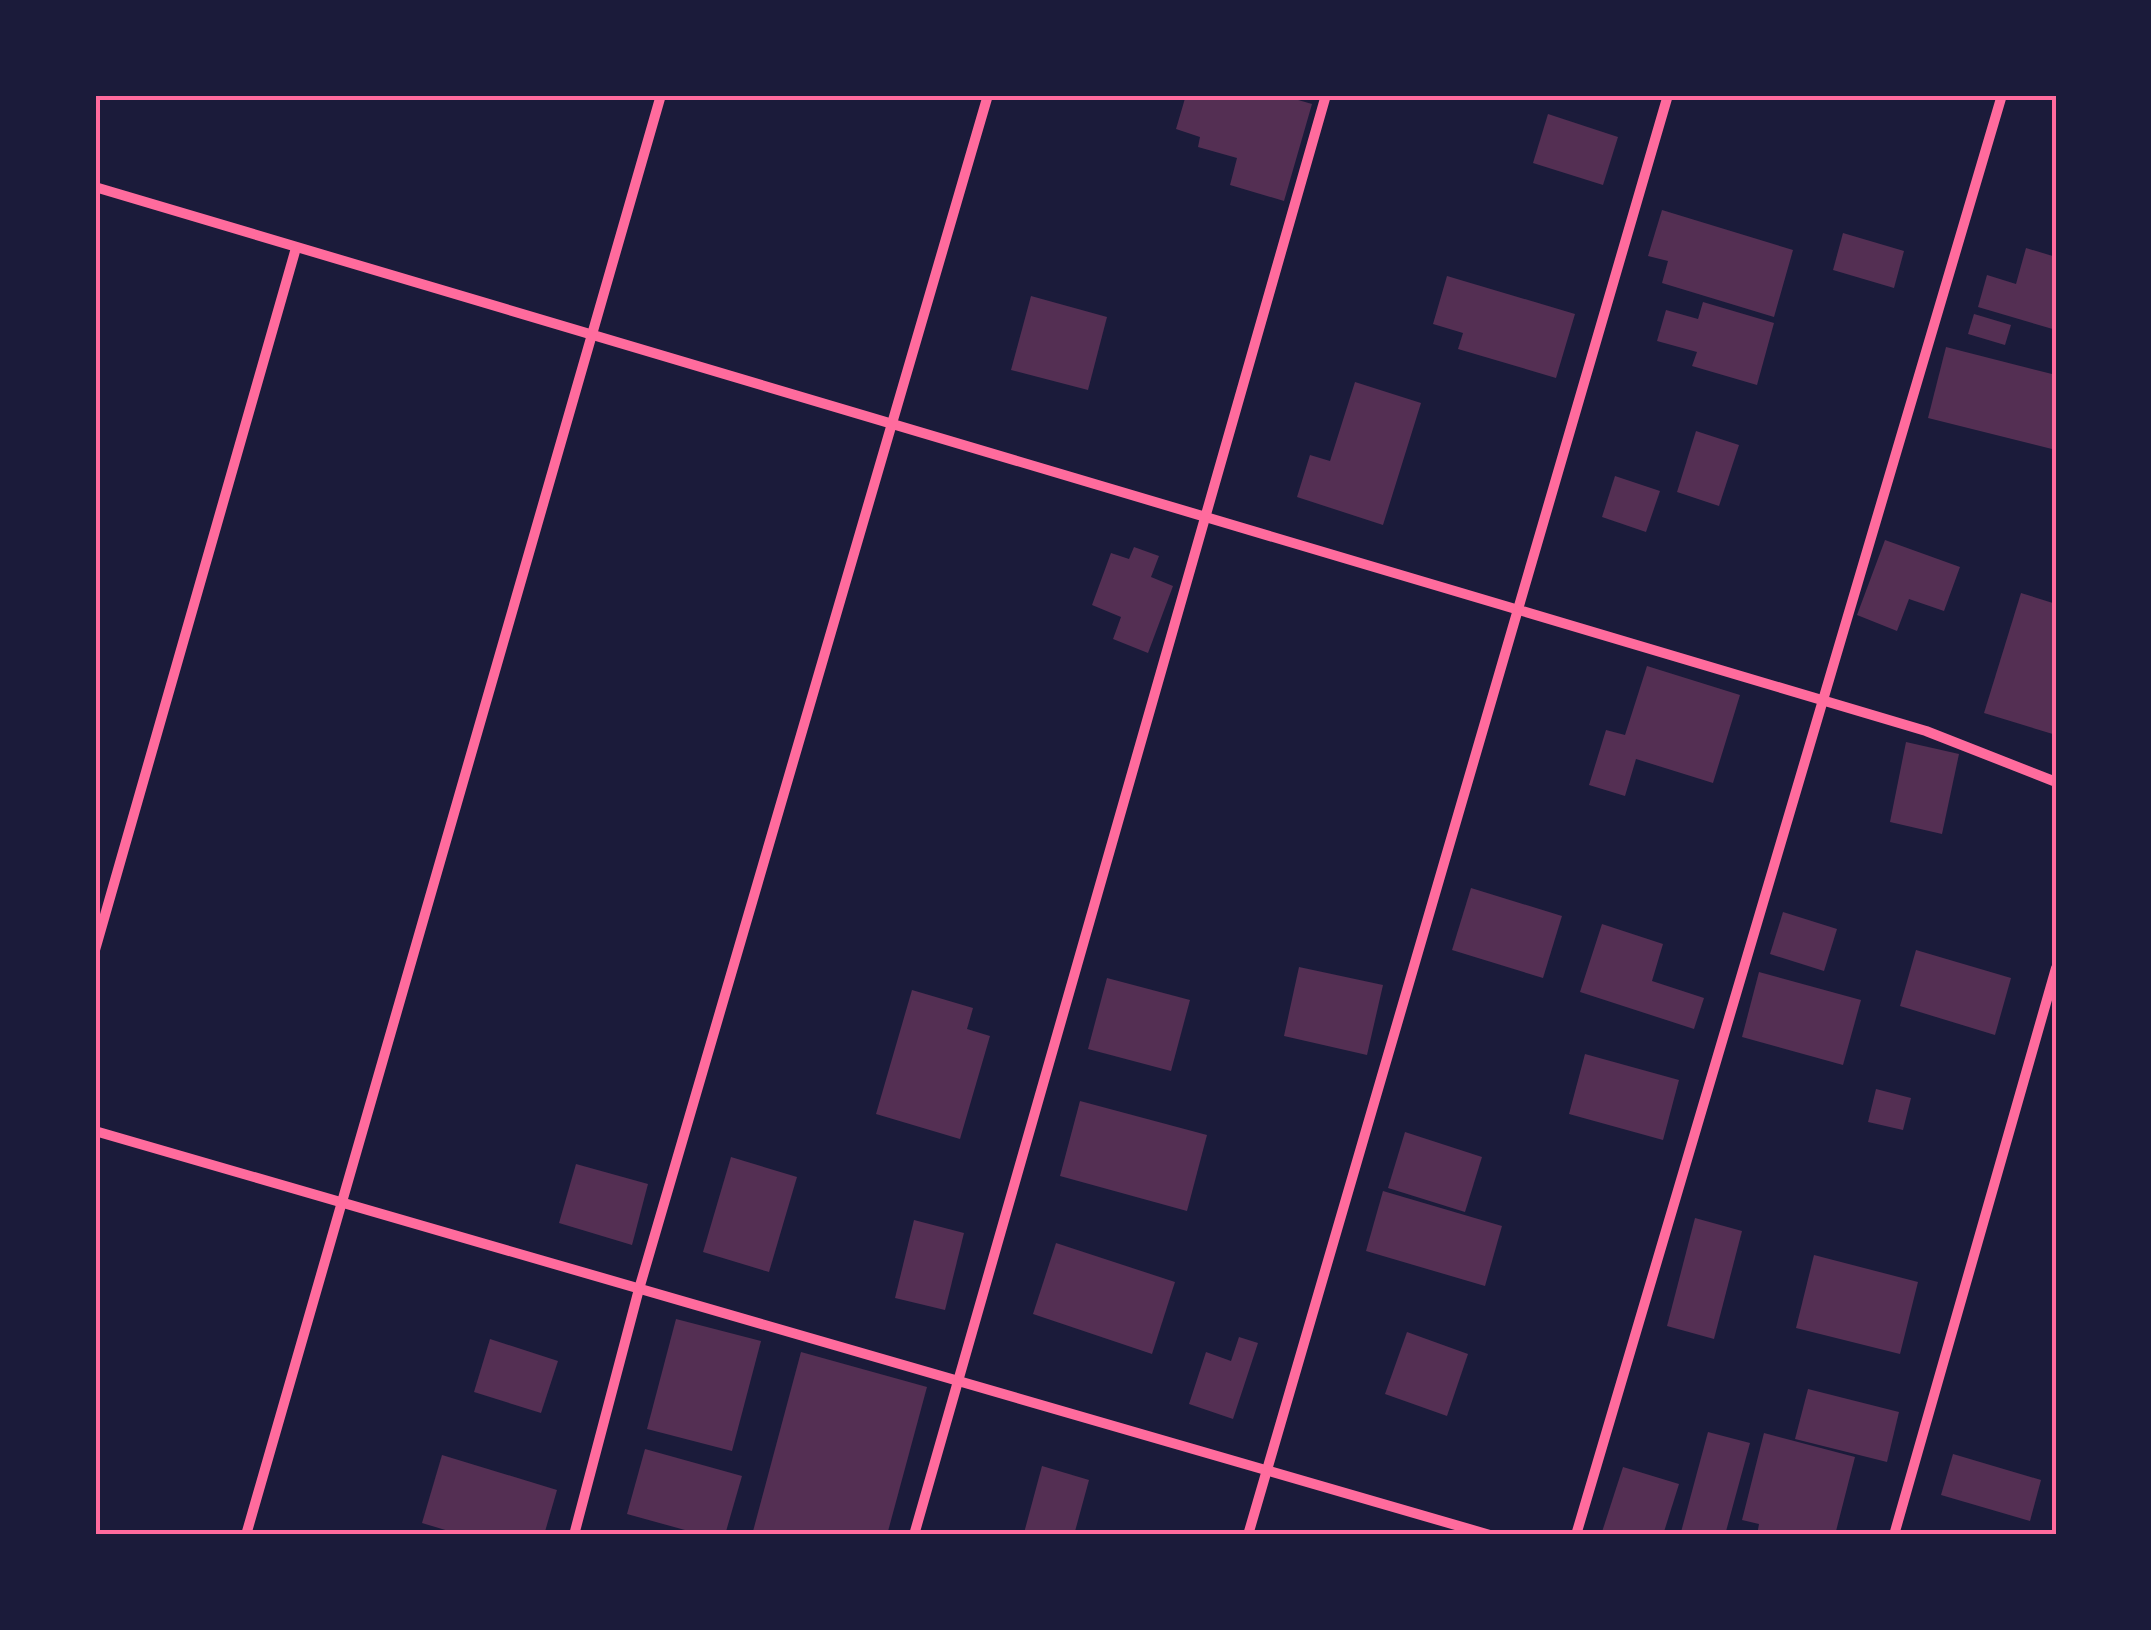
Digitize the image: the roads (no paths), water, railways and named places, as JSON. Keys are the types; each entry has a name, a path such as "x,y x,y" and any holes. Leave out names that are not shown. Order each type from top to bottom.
{"street":[{"path":"246,1535 661,95"},
{"path":"574,1535 639,1288 988,95"},
{"path":"914,1535 1326,95"},
{"path":"1248,1535 1668,95"},
{"path":"1576,1535 2002,95"},
{"path":"95,188 1926,731 2056,782"},
{"path":"95,950 296,248"},
{"path":"1894,1535 2056,968"},
{"path":"95,1131 1490,1535"}]}
